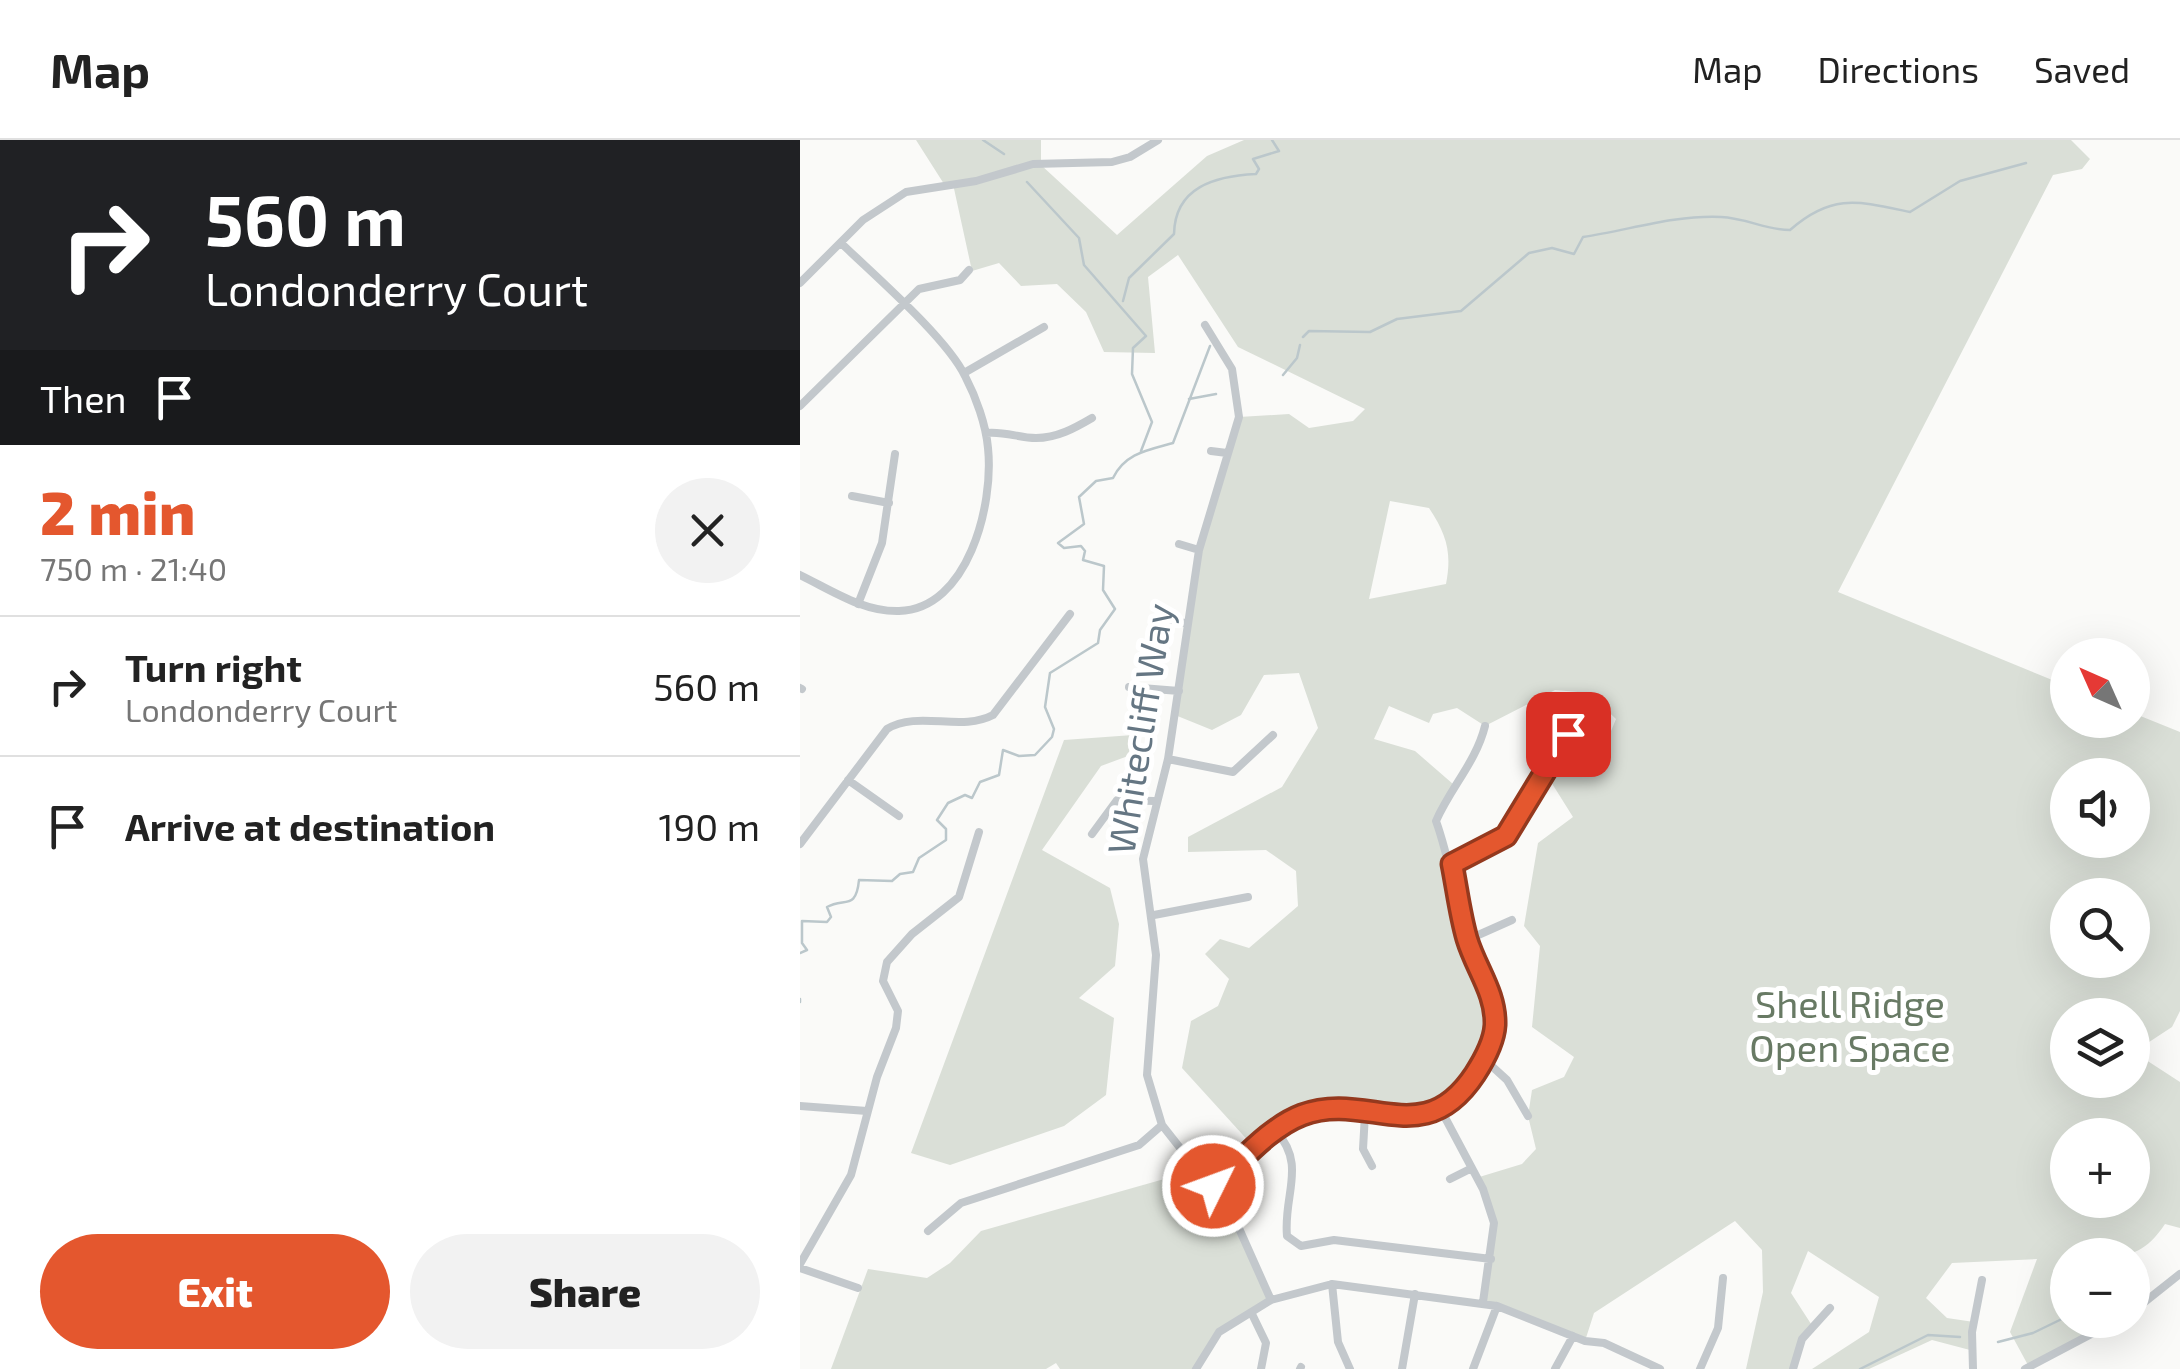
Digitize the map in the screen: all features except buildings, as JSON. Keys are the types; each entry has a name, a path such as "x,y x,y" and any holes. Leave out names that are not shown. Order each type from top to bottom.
{"street":[{"path":"800,283 873,212 906,192 976,181 1034,164 1112,162 1130,157 1158,140"},
{"path":"800,575 876,610 918,608 941,596 958,580 971,556 988,472 986,433 964,373 904,303 841,243"},
{"path":"800,406 918,289 960,280 969,270"},
{"name":"Whitecliff Way","path":"1205,325 1232,369 1239,416 1198,550 1184,622 1168,759 1154,801 1143,860 1154,915 1156,955 1147,1075 1162,1126 1181,1155 1213,1186 1233,1215 1270,1300"},
{"path":"964,373 1044,327"},
{"path":"986,433 1006,431 1036,438 1066,432 1092,418"},
{"path":"1210,451 1227,453"},
{"path":"858,604 882,542 895,454"},
{"path":"852,496 889,503"},
{"path":"1178,544 1198,550"},
{"path":"800,843 882,734 894,724 976,720 994,715 1070,614"},
{"path":"1157,619 1184,622"},
{"path":"1129,688 1178,692"},
{"path":"1213,1186 1276,1131 1317,1111 1415,1118 1441,1110 1467,1086 1484,1059 1495,1028 1492,1000 1467,940 1452,864 1436,822 1452,784 1477,756 1485,726"},
{"path":"1452,864 1506,836 1568,734"},
{"path":"1168,759 1233,772 1274,735"},
{"path":"848,780 899,816"},
{"path":"1092,834 1117,800 1154,801"},
{"path":"858,1288 800,1266 850,1175 899,1018 883,981 887,962 962,893 979,832"},
{"path":"1154,915 1248,897"},
{"path":"1467,940 1512,920"},
{"path":"1484,1059 1507,1080 1528,1116"},
{"path":"800,1106 867,1112"},
{"path":"1441,1110 1484,1189 1494,1223 1483,1302"},
{"path":"1365,1114 1363,1148 1372,1166"},
{"path":"928,1232 961,1203 1139,1145 1162,1126"},
{"path":"1276,1131 1288,1144 1294,1164 1285,1215 1287,1236 1302,1246 1334,1240 1491,1259"},
{"path":"1450,1179 1470,1169"},
{"path":"800,1239 809,1245"},
{"path":"2150,1298 2180,1274"},
{"path":"1700,1369 1718,1328 1723,1278"},
{"path":"1973,1369 1972,1332 1982,1280"},
{"path":"1332,1284 1338,1342 1350,1369"},
{"path":"1196,1369 1218,1332 1270,1300 1332,1284 1483,1302 1573,1336 1604,1343 1660,1369"},
{"path":"1402,1369 1415,1294"},
{"path":"1473,1369 1497,1306"},
{"path":"1793,1369 1802,1339 1830,1308"},
{"path":"1251,1312 1266,1343 1261,1369"},
{"path":"1555,1369 1573,1336"},
{"path":"2025,1369 2084,1338"}],"green space":[{"name":"Shell Ridge Open Space","path":"916,140 1041,140 1041,165 1117,235 1207,156 1244,140 2071,140 2090,159 2082,169 2053,175 1838,592 2050,679 2050,738 2150,738 2150,720 2180,732 2180,1011 2172,1027 2150,1041 2150,998 2050,998 2050,1098 2150,1098 2150,1063 2180,1082 2180,1228 2165,1224 2150,1242 2150,1238 2050,1238 2050,1338 2084,1338 2029,1367 2010,1332 2037,1259 1952,1263 1926,1298 1947,1318 1974,1322 1970,1350 1932,1340 1869,1369 1812,1369 1869,1332 1879,1297 1808,1251 1791,1293 1813,1327 1802,1339 1793,1369 1746,1369 1763,1292 1762,1250 1735,1221 1594,1313 1585,1341 1483,1302 1494,1223 1476,1178 1522,1164 1536,1149 1528,1116 1532,1090 1564,1077 1574,1057 1532,1027 1540,946 1524,926 1538,843 1573,817 1546,774 1569,734 1609,736 1616,719 1589,693 1555,690 1485,726 1457,708 1433,714 1429,723 1389,706 1374,739 1415,751 1453,784 1436,822 1467,940 1492,1000 1495,1028 1484,1059 1467,1086 1441,1110 1415,1118 1413,1111 1313,1110 1295,1116 1252,1145 1182,1068 1191,1021 1218,1006 1229,979 1205,954 1220,939 1249,948 1298,906 1296,871 1266,850 1188,852 1188,837 1282,787 1318,728 1299,673 1264,675 1241,715 1212,730 1175,715 1199,550 1239,417 1289,414 1309,428 1353,421 1365,409 1238,347 1178,255 1148,277 1155,353 1104,352 1086,312 1057,284 1021,286 999,263 972,271 953,184 944,184","holes":["1390,501 1429,508 1446,544 1446,584 1369,599"]},
{"path":"1133,735 1128,756 1101,766 1042,850 1110,888 1119,924 1115,966 1079,998 1114,1018 1106,1095 1064,1126 950,1165 911,1153 1064,740"},
{"path":"1196,1170 1233,1215 1271,1300 1219,1332 1196,1369 1060,1369 1056,1363 1046,1369 831,1369 868,1269 927,1278 950,1263 981,1231"}],"waterway":[{"path":"983,140 1004,154"},
{"path":"1123,301 1129,278 1174,234 1181,205 1190,195 1212,181 1256,174 1259,169 1253,159 1279,151 1272,140"},
{"path":"1303,337 1309,331 1370,332 1397,319 1461,311 1529,253 1552,248 1574,254 1583,237 1703,217 1730,218 1790,230 1819,210 1846,203 1910,212 1960,181 2026,163"},
{"path":"1027,182 1079,238 1084,265 1146,336 1133,348 1132,374 1152,422 1141,451"},
{"path":"1283,375 1297,358 1300,345"},
{"path":"800,953 807,950 802,943 802,921 827,922 831,917 827,907 852,900 859,880 892,881 900,874 913,872 919,858 946,840 946,829 937,820 948,803 965,795 972,798 980,782 999,775 1003,750 1019,756 1035,755 1052,737 1054,729 1045,707 1050,673 1098,643 1100,630 1115,609 1103,590 1104,566 1083,560 1085,551 1081,546 1064,548 1058,543 1084,524 1079,497 1096,481 1113,478 1124,463 1138,454 1173,443 1210,346"},
{"path":"1189,399 1216,394"},
{"path":"1998,1342 2050,1325"},
{"path":"1860,1369 1928,1335 1960,1337"}],"route":[{"path":"1213,1186 1276,1131 1304,1114 1332,1110 1415,1118 1441,1110 1467,1086 1484,1059 1495,1028 1492,1000 1467,940 1452,864 1506,836 1537,792 1568,734"}]}
